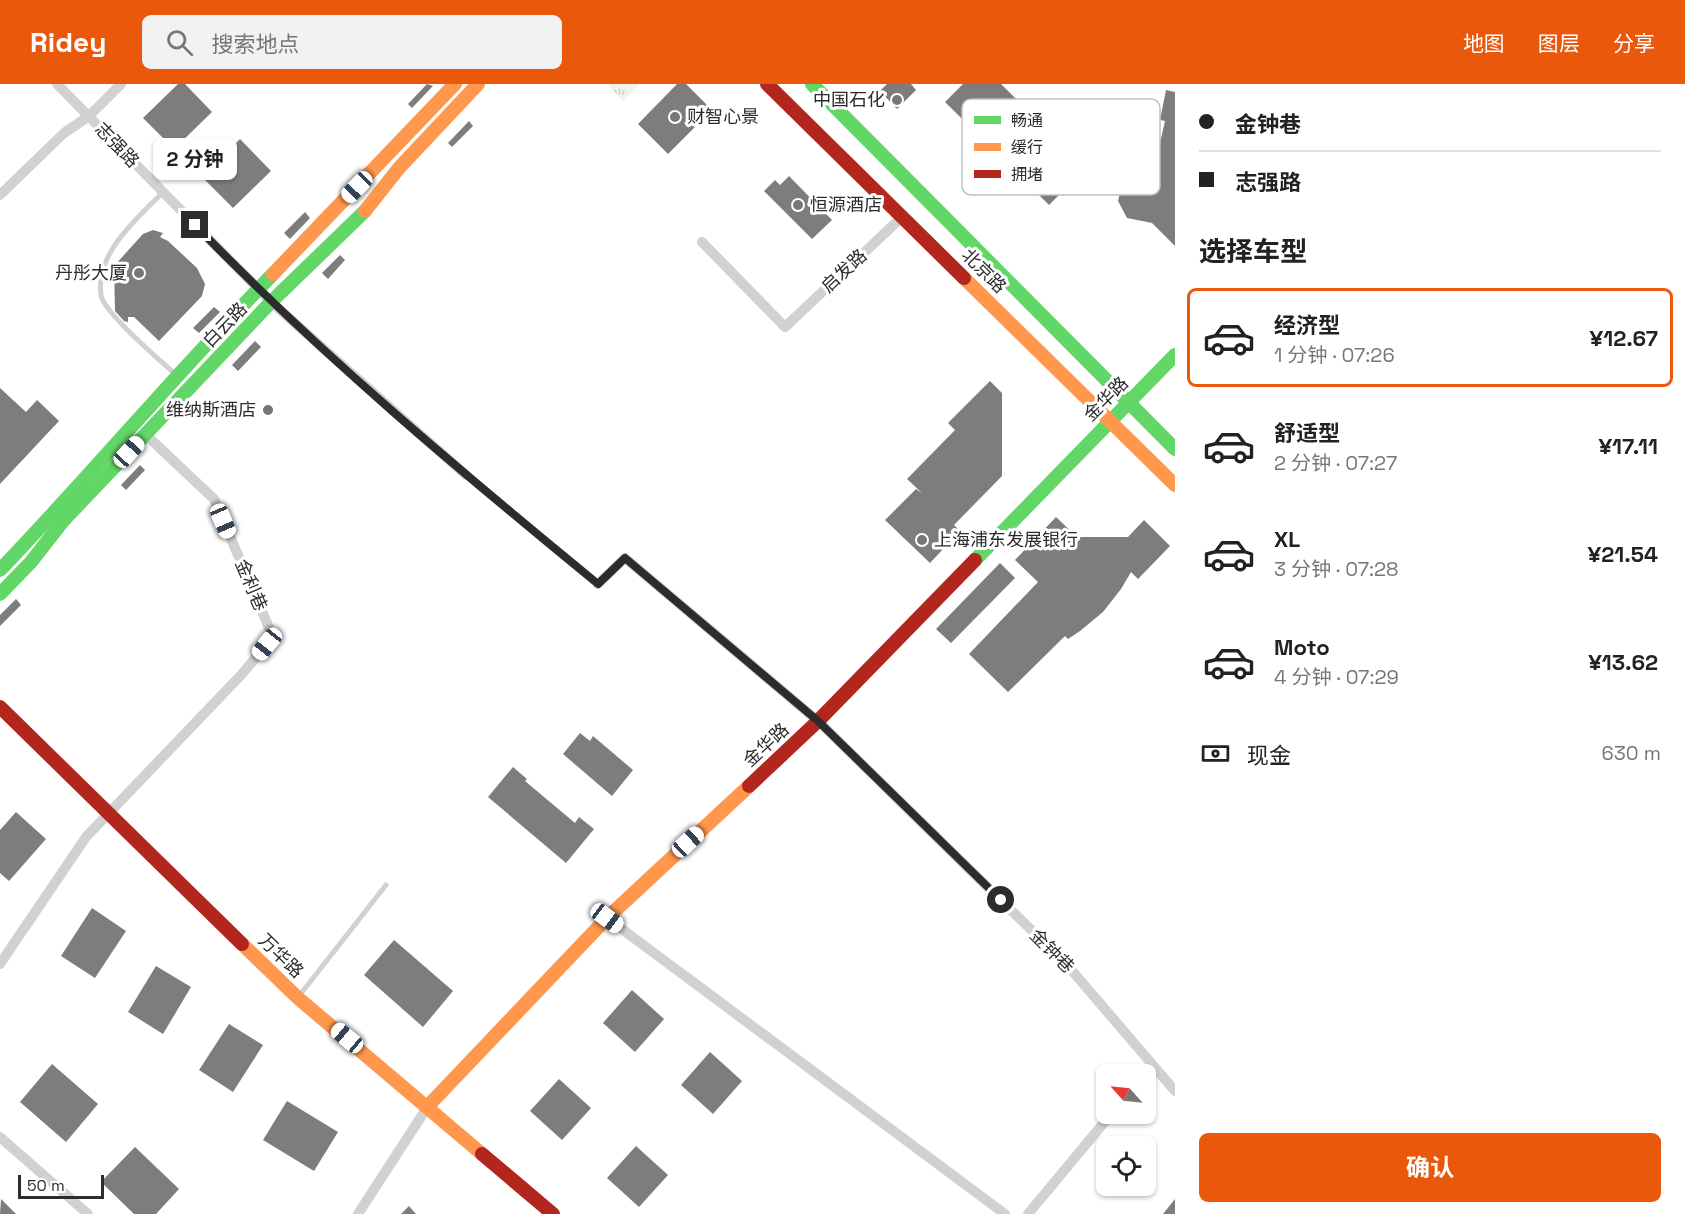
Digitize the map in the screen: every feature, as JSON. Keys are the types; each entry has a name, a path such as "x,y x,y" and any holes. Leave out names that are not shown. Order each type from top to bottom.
{"main road":[{"name":"白云路","path":"0,570 78,488 258,289 455,84"},
{"name":"白云路","path":"0,594 31,562 63,521 271,302 360,218 399,168 478,84"},
{"name":"北京路","path":"767,84 1175,485"},
{"name":"北京路","path":"812,84 1175,449"},
{"name":"金华路","path":"428,1106 607,918 818,721 1175,355"},
{"name":"万华路","path":"0,707 298,998 553,1214"}],"street":[{"name":"志强路","path":"57,84 271,302 466,475"},
{"path":"0,195 64,133 88,116 121,84"},
{"name":"启发路","path":"702,242 785,327 903,216"},
{"name":"金利巷","path":"0,964 86,837 242,674 267,644 270,630 214,499 145,434"},
{"name":"金钟巷","path":"598,584 625,558 818,721 1068,966 1152,1064"},
{"path":"607,918 1005,1214"},
{"name":"金钟巷","path":"1156,1069 1175,1091"},
{"path":"358,1214 428,1106"},
{"path":"1028,1214 1103,1124"},
{"path":"0,1137 88,1214"}],"lane":[{"path":"163,192 127,229 114,247 104,267 101,296 112,314 177,376"},
{"path":"466,475 598,584"},
{"path":"298,998 386,885"}],"green space":[{"path":"607,84 640,84 623,101"}],"building":[{"path":"178,84 185,84 212,112 174,149 143,118"},
{"path":"427,84 433,86 412,108 408,104"},
{"name":"财智心景","path":"677,84 686,84 712,110 668,154 638,124"},
{"name":"中国石化","path":"887,84 911,84 916,90 897,109 880,91"},
{"path":"963,84 1001,84 1016,99 962,99 962,119 945,102"},
{"path":"1166,90 1175,92 1175,246 1152,223 1127,218 1118,201 1119,195 1160,195 1160,143 1165,121 1160,120"},
{"path":"469,121 473,126 452,147 448,143"},
{"path":"240,139 271,171 233,208 202,177"},
{"name":"恒源酒店","path":"789,176 832,220 812,239 764,191 775,180 780,185"},
{"path":"1039,195 1059,195 1049,205"},
{"path":"305,212 310,218 290,239 284,233"},
{"path":"153,230 163,233 160,237 168,241 197,268 205,284 202,296 159,341 134,317 128,317 128,322 124,321 115,311 114,266 143,234"},
{"path":"340,255 345,260 328,279 322,273"},
{"path":"214,307 220,312 199,333 193,328"},
{"path":"255,341 261,347 238,371 232,365"},
{"path":"990,381 1002,393 1002,476 954,525 960,531 930,563 885,520 916,489 922,493 907,479 955,430 948,423"},
{"path":"0,388 26,412 37,400 59,421 0,484"},
{"path":"140,465 145,470 126,490 121,485"},
{"path":"1056,517 1077,537 1128,537 1144,520 1170,546 1138,579 1131,572 1103,612 1068,639 1065,636 1008,692 969,654 1038,582 1015,560"},
{"path":"1000,563 1015,578 951,643 936,629"},
{"path":"16,599 21,605 0,626 0,615"},
{"path":"580,733 590,741 593,736 633,770 612,796 563,754"},
{"path":"513,767 527,779 525,781 575,823 579,817 594,829 566,863 488,797"},
{"path":"16,812 46,839 9,881 0,873 0,830"},
{"path":"92,908 126,931 95,978 61,956"},
{"path":"394,940 453,991 423,1027 364,975"},
{"path":"156,966 191,987 163,1034 128,1012"},
{"path":"632,990 664,1019 635,1052 603,1023"},
{"path":"229,1024 263,1045 233,1092 199,1070"},
{"path":"710,1052 742,1081 713,1114 681,1085"},
{"path":"52,1064 98,1104 66,1142 20,1102"},
{"path":"559,1079 591,1108 562,1140 530,1111"},
{"path":"287,1101 338,1132 314,1171 263,1140"},
{"path":"636,1146 668,1175 639,1207 607,1178"},
{"path":"135,1147 179,1189 156,1214 134,1214 101,1182"},
{"path":"1,1199 16,1214 0,1214"},
{"path":"1175,1199 1175,1214 1163,1214"},
{"path":"409,1206 416,1214 401,1214"}],"traffic: fast":[{"path":"812,84 1175,449"},
{"path":"0,594 31,562 63,521 271,302 365,211"},
{"path":"0,570 273,274"},
{"path":"975,560 1175,355"}],"traffic: slow":[{"path":"273,274 455,84"},
{"path":"365,211 399,168 478,84"},
{"path":"964,278 1175,485"},
{"path":"428,1106 607,918 749,786"},
{"path":"242,944 298,998 482,1154"}],"traffic: jam":[{"path":"767,84 964,278"},
{"path":"749,786 818,721 975,560"},
{"path":"0,707 242,944"},
{"path":"482,1154 553,1214"}],"place":[{"name":"中国石化","path":"897,100"},
{"name":"财智心景","path":"675,117"},
{"name":"恒源酒店","path":"798,205"},
{"name":"丹彤大厦","path":"139,273"},
{"name":"维纳斯酒店","path":"268,410"},
{"name":"上海浦东发展银行","path":"922,540"}],"route":[{"path":"195,225 271,302 466,475 598,584 625,558 818,721 1001,900"}]}
